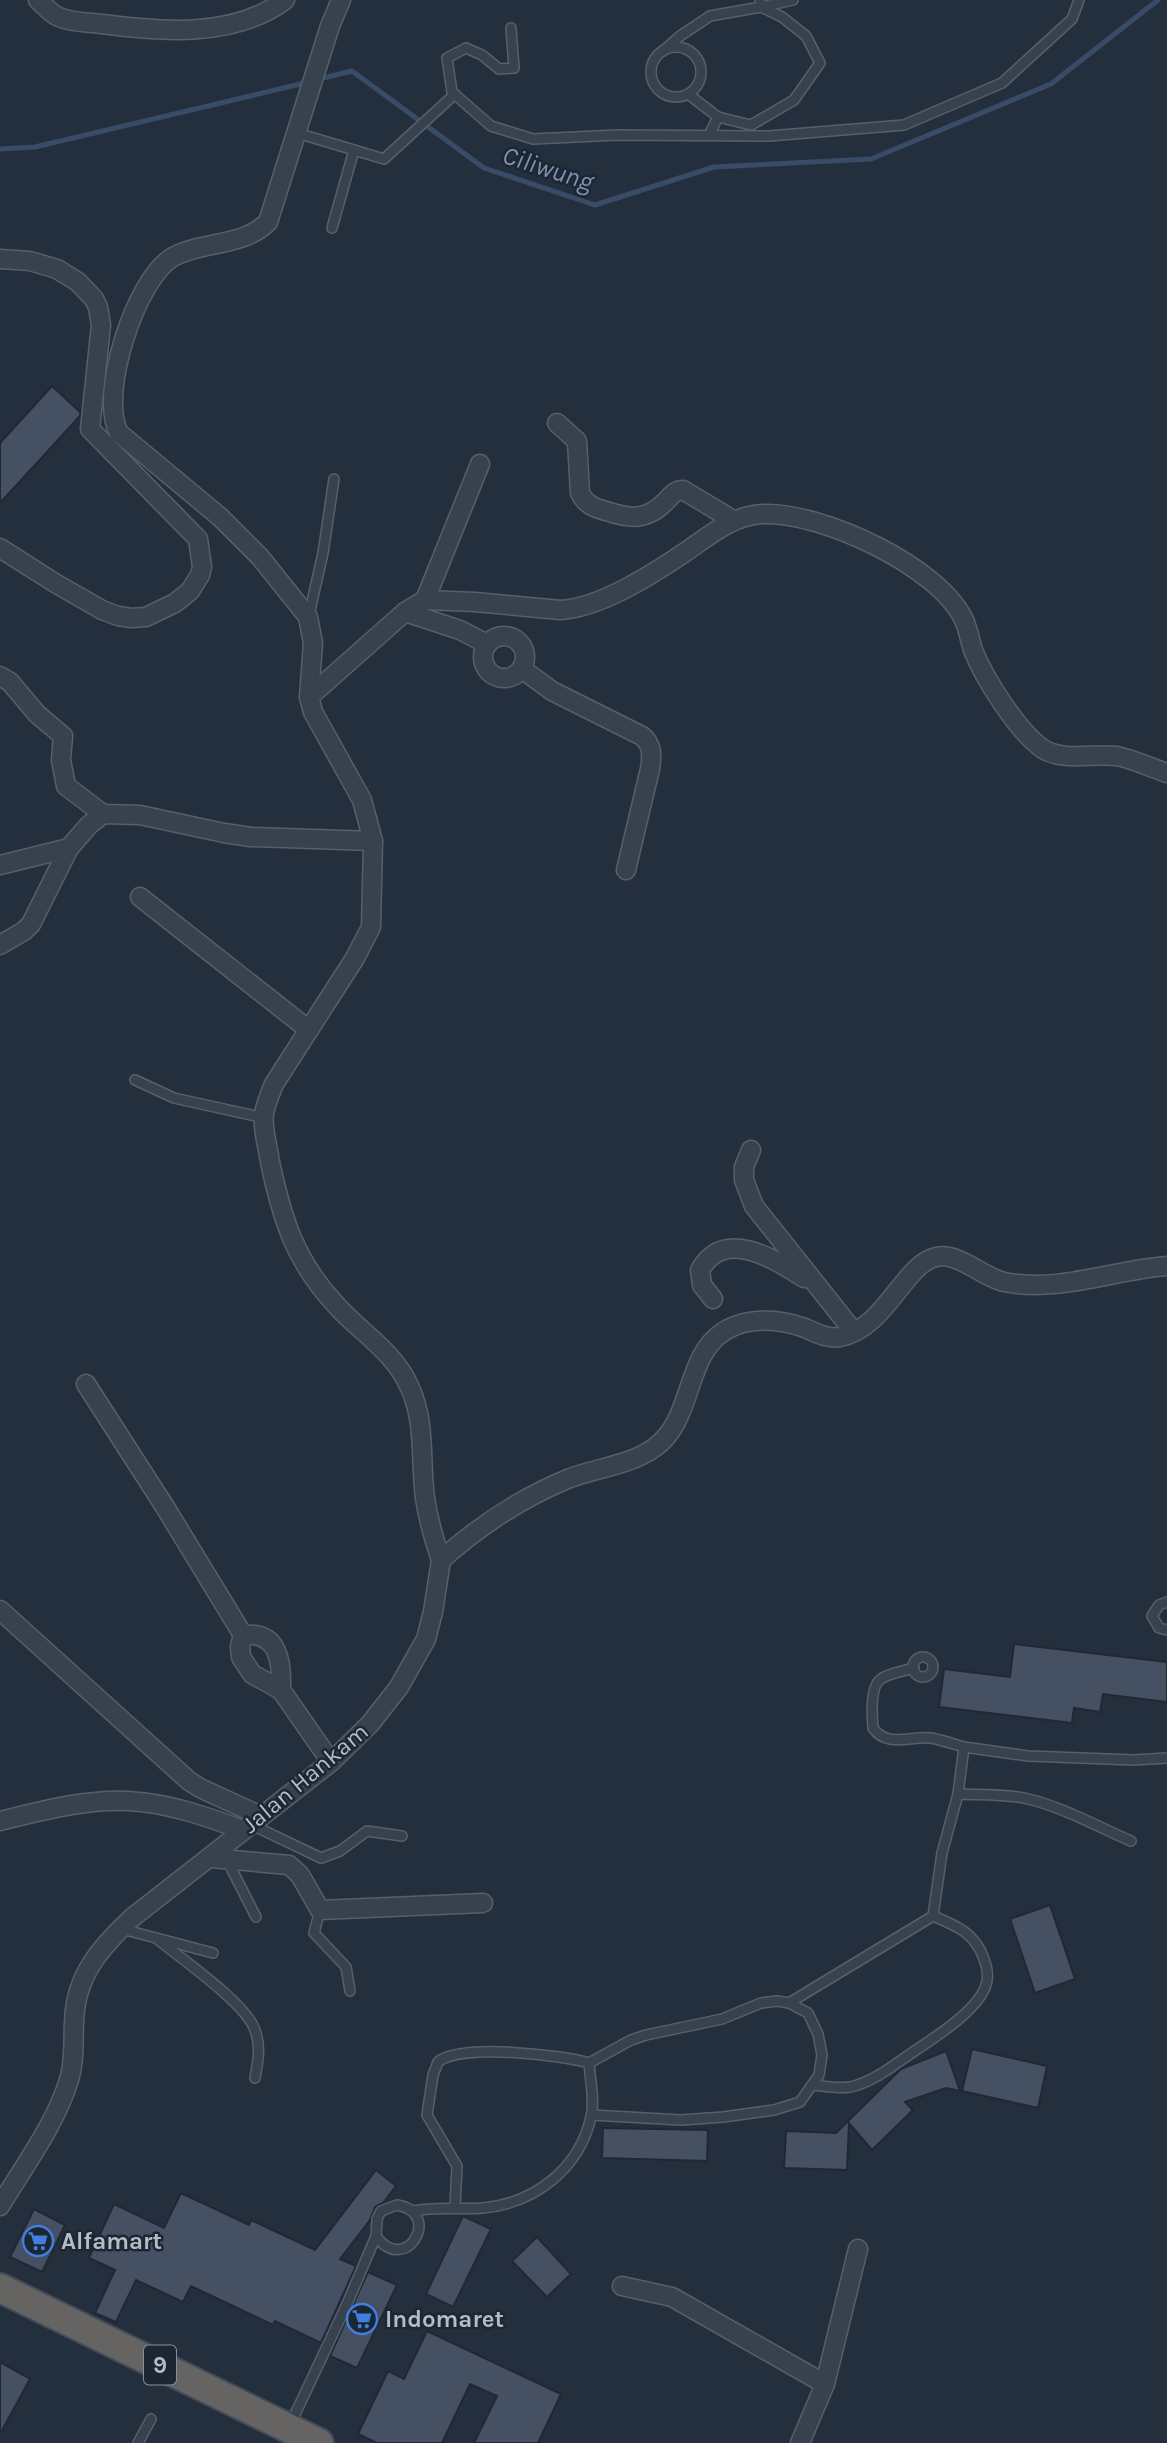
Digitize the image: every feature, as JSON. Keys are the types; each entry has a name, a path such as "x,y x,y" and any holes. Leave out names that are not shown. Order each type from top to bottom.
{"highway":[{"name":"9","path":"0,2288 319,2443"}],"street":[{"path":"38,0 53,13 67,20 183,30 223,27 248,21 285,0"},
{"path":"341,0 330,26 268,222 253,233 177,255 159,268 127,332 115,375 112,416 118,433 220,517 260,557 308,617 313,650 309,697 313,712 362,800 373,841 371,927 355,958 274,1084 264,1118 271,1166 288,1233 301,1257 325,1293 387,1352 410,1386 421,1417 425,1500 440,1560 484,1524 530,1496 572,1477 639,1457 657,1446 670,1431 682,1410 704,1351 725,1331 746,1323 774,1320 791,1323 827,1337 839,1337 854,1332 889,1304 921,1264 934,1257 950,1258 996,1280 1020,1284 1084,1281 1167,1266"},
{"path":"0,259 30,261 57,269 78,282 94,299 101,325 90,429 198,539 202,567 190,591 159,612 146,617 131,618 102,610 0,548"},
{"path":"557,423 577,441 580,493 592,506 626,517 643,517 658,509 675,491 683,490 733,520"},
{"path":"425,600 480,464"},
{"path":"309,697 405,611 425,600 573,610 623,589 677,558 733,520 760,514 791,517 835,528 885,550 921,572 950,598 963,619 974,652 1012,718 1046,750 1072,756 1118,756 1167,773"},
{"path":"198,539 220,517"},
{"path":"405,611 460,630 487,644"},
{"path":"499,636 514,637 524,648 525,663 522,669 502,678 489,672 483,659 487,644 499,636"},
{"path":"522,669 552,691 642,736 648,743 652,755 650,769 626,870"},
{"path":"0,677 10,682 37,714 61,733 64,739 61,760 66,786 103,814 140,815 251,837 373,841"},
{"path":"0,945 16,937 31,924 69,848 89,825 103,814"},
{"path":"0,865 69,848"},
{"path":"140,897 309,1030"},
{"path":"751,1150 744,1167 744,1180 754,1206 854,1332"},
{"path":"713,1299 702,1285 700,1270 714,1253 730,1248 768,1256 819,1288"},
{"path":"86,1384 243,1635 241,1657 252,1674 281,1690 331,1762"},
{"name":"Jalan Hankam","path":"0,2206 48,2125 69,2081 74,2054 75,2010 89,1968 120,1929 159,1895 219,1859 251,1823 331,1762 381,1712 420,1651 433,1612 440,1560"},
{"path":"0,1610 189,1781 251,1823"},
{"path":"243,1635 263,1636 270,1643 282,1663 281,1690"},
{"path":"0,1821 65,1806 127,1801 179,1808 251,1823"},
{"path":"219,1859 289,1865 300,1875 320,1910 484,1903"},
{"path":"800,2443 825,2384 858,2249"},
{"path":"622,2286 672,2297 825,2384"}],"lane":[{"path":"663,51 671,47 688,50 699,63 699,80 688,93 671,96 657,88 651,72 657,56 663,51 710,16 760,3 793,0"},
{"path":"510,27 514,68 499,69 482,55 466,48 447,58 452,92 491,126 533,139 618,135 769,136 904,125 1002,83 1072,19 1079,0"},
{"path":"688,93 718,117 751,125 794,100 820,64 806,36 760,3"},
{"path":"297,133 384,159 455,94"},
{"path":"709,135 718,117"},
{"path":"332,228 354,150"},
{"path":"308,617 323,553 334,478"},
{"path":"135,1080 174,1098 264,1118"},
{"path":"1167,1602 1159,1605 1152,1616 1159,1628 1167,1630"},
{"path":"914,1668 877,1682 874,1688 873,1728 880,1736 891,1740 931,1738 964,1747 1028,1756 1134,1760 1167,1758"},
{"path":"933,1916 942,1853 958,1794 964,1747"},
{"path":"958,1794 1011,1796 1034,1801 1131,1841"},
{"path":"251,1823 321,1858 340,1851 367,1831 402,1836"},
{"path":"219,1859 257,1917"},
{"path":"320,1910 314,1933 346,1967 350,1991"},
{"path":"789,2003 933,1916"},
{"path":"812,2085 843,2088 874,2077 946,2030 981,1995 988,1975 978,1945 964,1930 933,1916"},
{"path":"120,1929 213,1953"},
{"path":"156,1938 232,2001 253,2024 259,2053 255,2078"},
{"path":"455,2207 457,2165 427,2115 433,2075 438,2062 456,2054 487,2053 548,2054 589,2063 631,2040 723,2019 766,2001 789,2003 813,2018 821,2043 821,2066 819,2075 800,2102 774,2110 723,2118 681,2120 592,2115"},
{"path":"413,2211 436,2207 501,2206 537,2192 569,2164 592,2115 589,2063"},
{"path":"289,2428 376,2236 377,2219 382,2211 397,2205 406,2206 413,2211 418,2220 416,2239 410,2246 391,2249 382,2244 376,2236"},
{"path":"138,2443 151,2419"}],"building":[{"path":"52,386 80,412 80,416 0,503 0,443"},
{"path":"1014,1644 1167,1662 1167,1702 1103,1694 1100,1712 1074,1708 1072,1723 939,1707 944,1669 1010,1677"},
{"path":"1050,1905 1075,1979 1035,1993 1010,1919"},
{"path":"972,2049 1047,2066 1038,2108 962,2091"},
{"path":"946,2051 960,2091 946,2088 905,2102 913,2110 872,2150 849,2123 847,2170 784,2168 786,2131 836,2133 901,2069"},
{"path":"603,2128 708,2130 707,2161 602,2158"},
{"path":"376,2170 396,2186 383,2203 375,2207 370,2220 340,2259 356,2266 321,2343 275,2321 273,2325 191,2286 183,2302 136,2280 116,2322 95,2313 115,2270 89,2258 114,2204 164,2228 181,2193 249,2225 251,2220 315,2250"},
{"name":"Alfamart","path":"34,2209 65,2225 42,2272 10,2257"},
{"path":"463,2216 491,2229 453,2307 426,2294"},
{"path":"537,2237 571,2274 547,2297 512,2261"},
{"name":"Indomaret","path":"368,2272 397,2285 357,2368 330,2356"},
{"path":"427,2331 561,2394 538,2443 474,2443 497,2396 470,2384 442,2443 377,2443 358,2434 388,2371 404,2379"},
{"path":"0,2362 30,2379 0,2434"}],"waterway":[{"name":"Ciliwung","path":"319,79 352,71 484,168 595,205 714,167 871,159 1051,84 1158,0"},
{"name":"Ciliwung","path":"0,149 35,147 309,82"}],"place":[{"name":"Alfamart","path":"38,2241"},
{"name":"Indomaret","path":"362,2319"}]}
